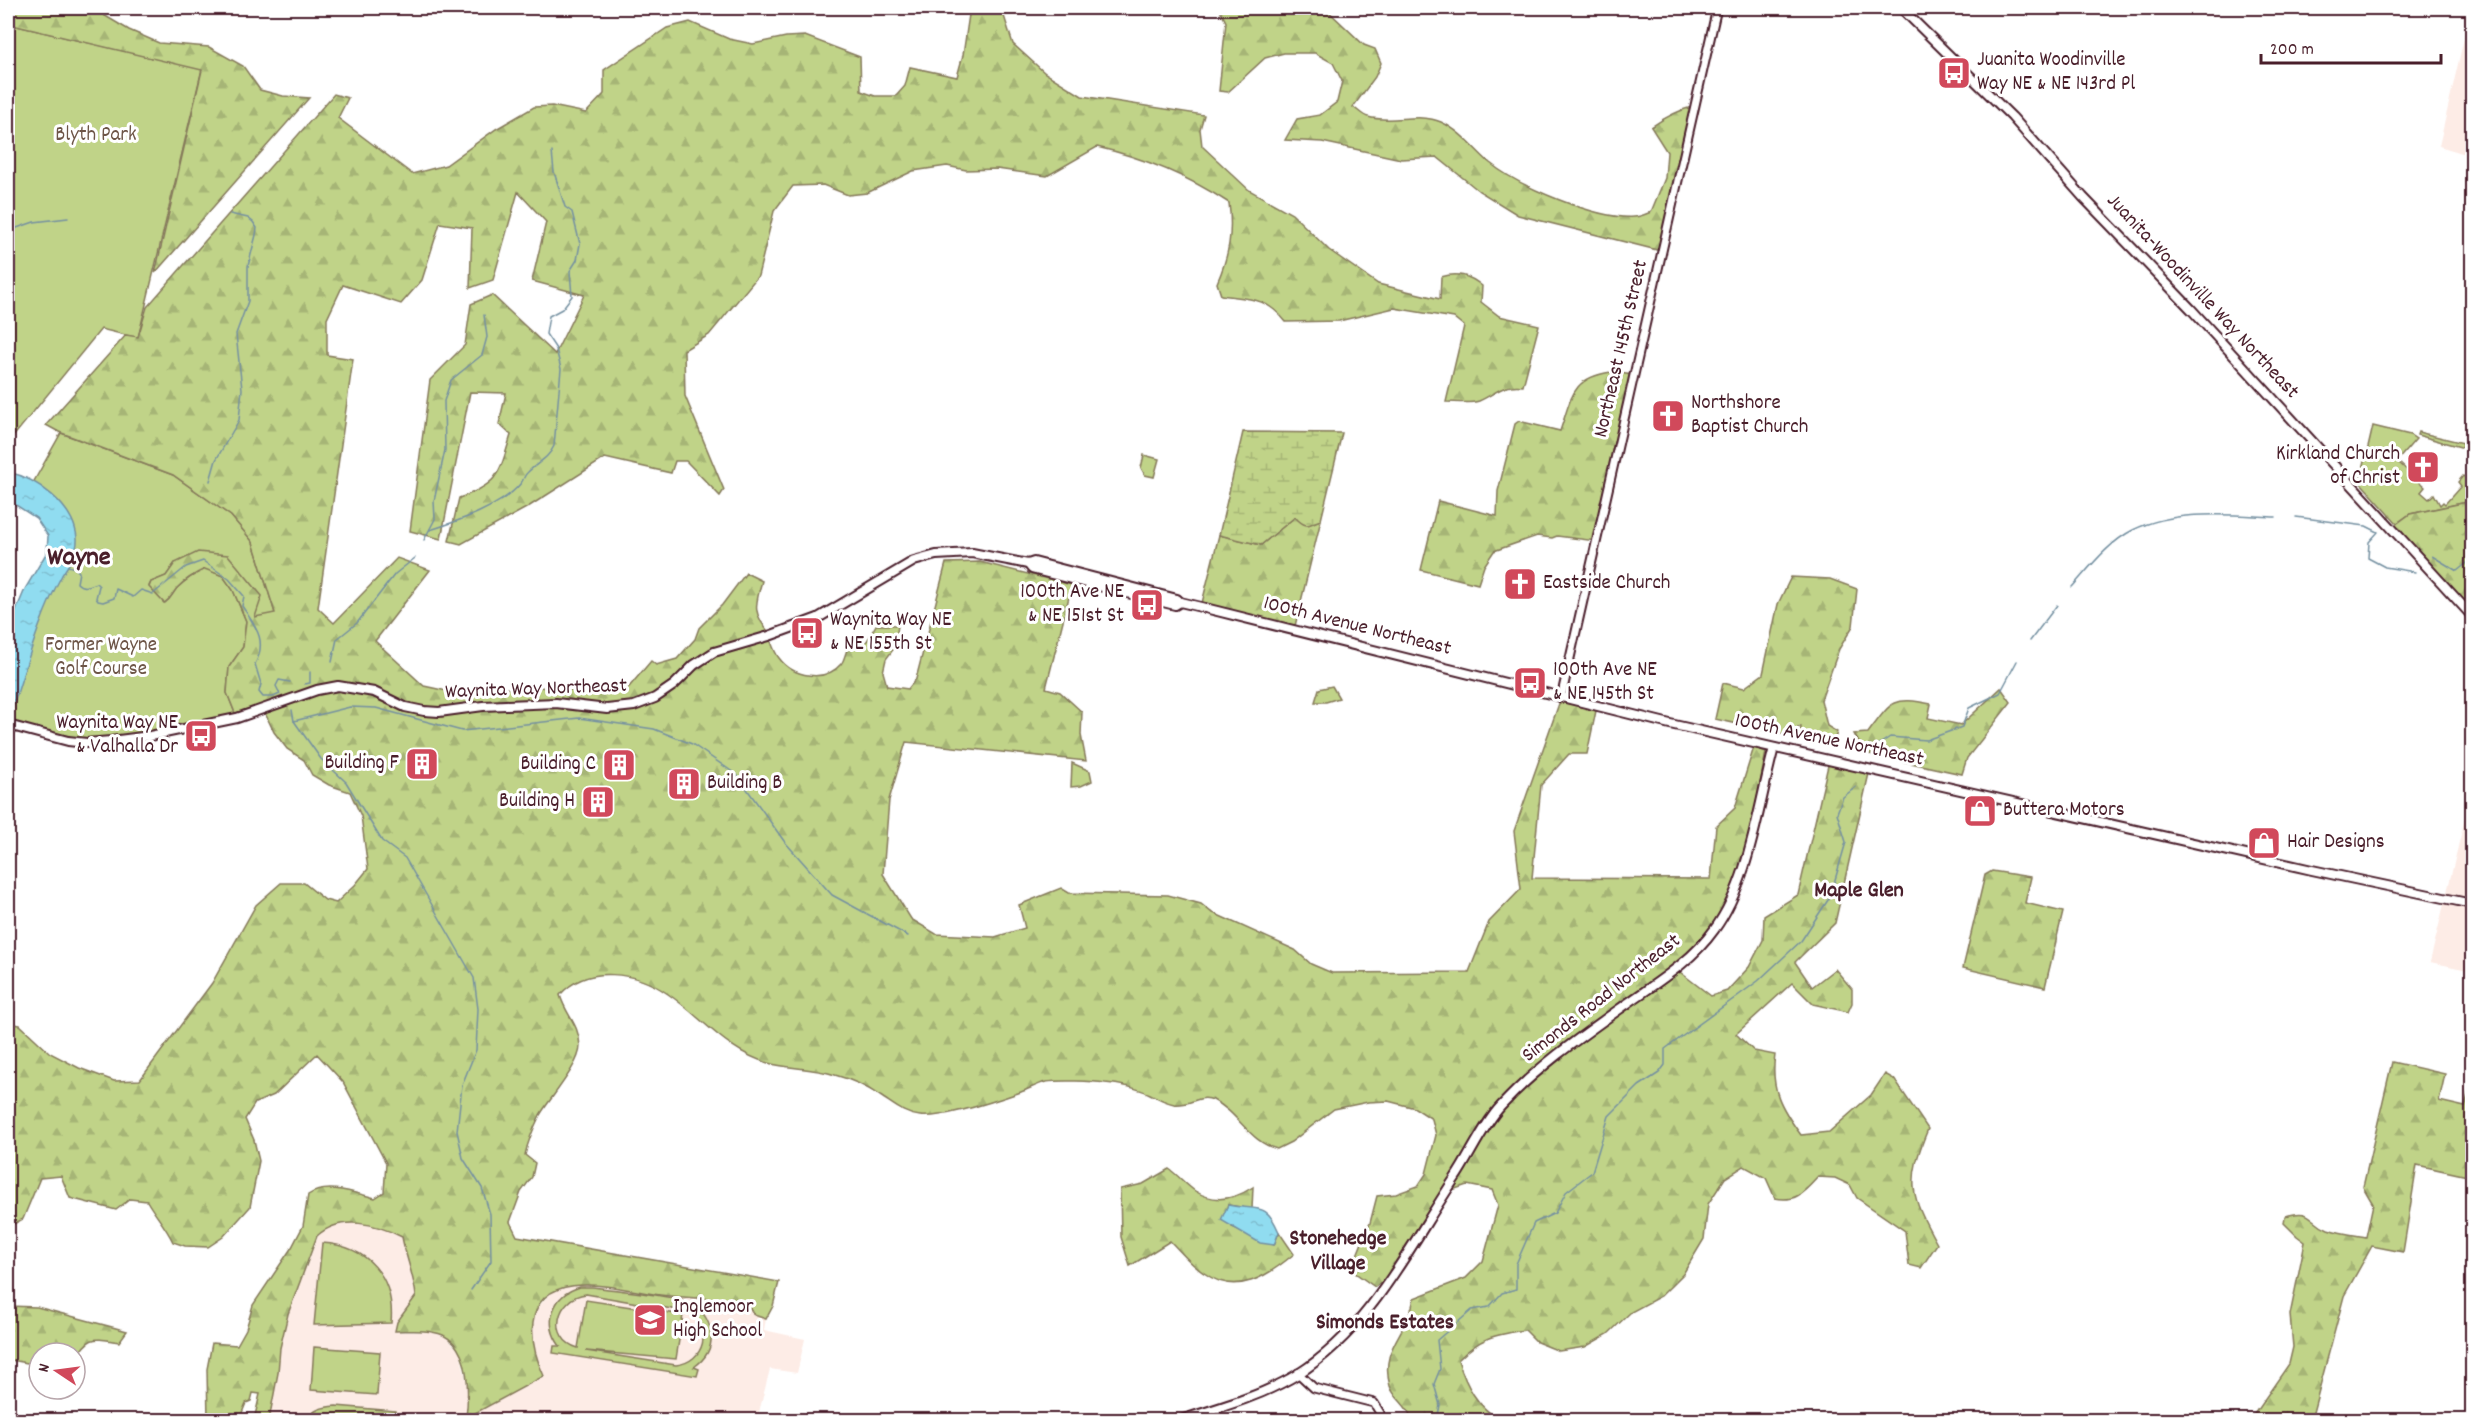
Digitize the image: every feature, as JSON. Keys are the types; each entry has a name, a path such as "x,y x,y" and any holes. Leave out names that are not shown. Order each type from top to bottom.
{"main road":[{"name":"Juanita-Woodinville Way Northeast","path":"1901,8 2012,117 2083,197 2191,309 2472,616"},
{"name":"100th Avenue Northeast","path":"818,618 914,561 949,553 972,553 1028,564 1032,569 1175,605 1180,602 1561,698 1774,748 2472,904"},
{"name":"Waynita Way Northeast","path":"8,725 68,741 87,743 150,736 237,718 317,690 338,686 374,692 405,707 424,711 556,703 617,708 634,706 655,698 674,685 694,665 714,652 769,636 818,618"},
{"name":"Simonds Road Northeast","path":"1180,1420 1232,1404 1298,1373 1339,1342 1372,1306 1499,1108 1566,1047 1676,969 1714,930 1735,893 1743,871 1774,748"}],"street":[{"name":"Northeast 145th Street","path":"1561,698 1717,8"},
{"path":"1298,1373 1314,1388 1368,1401 1377,1406 1380,1413 1378,1420"}],"shaded area":[{"path":"2472,8 2472,156 2439,146"},
{"path":"2472,789 2472,971 2430,962"},
{"name":"Inglemoor High School","path":"353,1223 383,1227 402,1237 414,1278 416,1296 397,1322 400,1332 429,1332 445,1336 460,1352 469,1393 467,1418 537,1361 532,1333 535,1311 552,1291 579,1284 747,1303 754,1315 766,1319 764,1330 805,1339 797,1373 770,1369 757,1420 269,1420 280,1348 288,1314 318,1236 327,1227"}],"green space":[{"path":"8,8 92,8 129,30 159,43 209,47 243,66 260,90 283,96 309,98 155,273 202,70 8,24"},
{"path":"970,8 1005,8 1004,16 1013,44 1045,73 1082,96 1204,115 1200,129 1202,146 1249,190 1292,214 1329,250 1378,284 1440,299 1441,277 1458,275 1477,282 1482,286 1481,302 1499,316 1539,325 1523,386 1510,386 1475,402 1446,402 1464,326 1454,318 1394,308 1339,321 1286,322 1265,304 1221,295 1217,283 1229,244 1229,203 1182,176 1115,151 1097,147 1047,176 997,169 966,170 947,166 913,171 867,193 848,195 823,185 793,186 774,211 758,276 709,335 684,350 685,396 724,490 720,496 686,461 675,461 671,473 605,458 528,507 461,544 449,541 459,498 473,493 490,482 496,476 504,459 511,435 499,424 506,393 470,392 441,539 410,531 430,380 465,345 471,304 492,295 555,354 584,295 532,281 546,222 518,192 493,280 470,288 472,228 440,223 422,280 401,304 343,285 327,319 327,355 353,359 318,608 334,623 397,558 430,570 375,641 424,686 447,691 539,687 600,693 629,687 651,661 656,665 677,659 695,639 699,628 722,605 746,573 762,581 757,604 758,616 771,635 769,636 779,658 792,670 809,675 827,674 841,664 847,650 867,641 876,625 898,625 895,647 886,659 883,672 887,686 908,689 916,679 946,563 980,562 1072,585 1046,688 1060,692 1082,712 1081,735 1086,761 906,742 889,800 883,874 911,919 936,934 995,937 1025,928 1019,905 1061,888 1069,893 1168,895 1201,904 1211,912 1295,950 1311,964 1332,973 1469,972 1489,922 1521,889 1514,831 1561,698 1597,706 1587,754 1569,754 1541,785 1532,878 1711,879 1716,826 1735,808 1754,747 1766,752 1743,871 1714,930 1676,969 1711,996 1727,991 1749,967 1763,940 1764,916 1798,895 1829,761 1870,769 1835,923 1795,962 1812,987 1835,969 1852,989 1852,1003 1848,1012 1813,1004 1792,983 1736,1034 1754,1051 1775,1055 1774,1078 1779,1098 1801,1135 1829,1132 1871,1095 1885,1074 1894,1079 1928,1129 1916,1162 1914,1188 1921,1213 1937,1244 1921,1268 1909,1265 1905,1231 1857,1198 1850,1185 1835,1178 1818,1177 1800,1195 1789,1199 1775,1198 1766,1178 1744,1166 1725,1178 1708,1204 1704,1239 1683,1274 1661,1296 1631,1312 1608,1334 1585,1347 1559,1351 1537,1342 1525,1330 1488,1338 1474,1346 1458,1360 1473,1394 1485,1409 1500,1420 1412,1420 1390,1386 1388,1361 1391,1351 1411,1311 1414,1298 1466,1278 1483,1261 1498,1205 1492,1190 1467,1185 1446,1192 1393,1273 1375,1287 1351,1270 1370,1223 1377,1196 1396,1194 1418,1186 1426,1174 1436,1135 1432,1119 1415,1108 1388,1101 1368,1102 1334,1109 1291,1142 1277,1149 1251,1134 1230,1112 1213,1100 1203,1098 1174,1104 1134,1088 1099,1082 1046,1082 970,1108 942,1115 920,1116 903,1111 870,1089 847,1079 818,1071 776,1065 753,1058 727,1042 656,986 627,976 598,975 571,985 560,995 577,1031 579,1054 533,1129 525,1155 535,1163 532,1177 521,1192 510,1222 517,1236 779,1282 773,1306 766,1319 754,1315 747,1303 736,1301 671,1296 605,1286 566,1287 550,1293 539,1305 533,1323 535,1350 544,1376 466,1418 468,1396 466,1372 459,1350 443,1335 419,1331 395,1331 397,1322 416,1296 402,1237 382,1228 348,1223 327,1229 317,1236 288,1314 280,1348 269,1420 254,1420 260,1394 253,1393 251,1401 246,1403 239,1420 208,1420 207,1369 212,1343 237,1345 246,1329 253,1305 292,1247 303,1226 308,1195 324,1189 332,1189 375,1198 384,1192 386,1163 343,1082 317,1054 274,1095 255,1103 245,1119 254,1140 259,1161 250,1207 223,1237 208,1247 185,1246 173,1242 147,1201 130,1199 116,1210 70,1198 61,1176 40,1178 23,1219 8,1227 8,1023 20,1025 50,1053 79,1068 114,1081 140,1080 212,983 256,905 281,883 304,883 325,900 336,903 355,885 368,869 361,816 350,792 329,785 312,775 304,760 287,749 274,732 263,709 237,718 227,693 229,667 243,647 246,621 233,590 223,576 205,569 184,582 164,603 149,587 151,582 166,576 175,563 198,552 228,555 262,596 255,617 275,613 253,542 231,516 173,475 46,425 126,335 138,337 147,307 334,94 348,98 338,118 412,174 446,165 496,129 534,107 552,106 586,113 604,94 604,70 667,28 690,22 729,39 753,44 786,37 805,36 860,57 861,91 875,96 896,96 905,86 910,67 957,77 963,55"},
{"path":"1219,8 1325,8 1364,45 1375,49 1381,63 1375,77 1353,107 1362,114 1377,119 1423,118 1441,122 1461,135 1490,163 1519,182 1559,200 1600,213 1634,217 1651,212 1665,178 1667,152 1651,127 1695,106 1661,251 1518,215 1479,191 1437,157 1401,159 1322,142 1285,140 1297,119 1320,115 1337,102 1342,81 1333,63 1315,53 1284,53 1265,58 1228,92 1219,91 1226,22"},
{"name":"Blyth Park","path":"8,24 202,69 138,338 101,329 8,443"},
{"path":"1611,372 1633,375 1596,541 1537,536 1494,551 1484,566 1478,584 1421,570 1438,501 1497,516 1498,491 1515,424 1519,421 1560,431 1571,399 1580,384 1598,375"},
{"path":"2373,426 2410,435 2416,439 2397,461 2425,487 2421,492 2429,499 2434,494 2440,505 2443,502 2445,504 2461,486 2458,482 2463,476 2472,482 2472,501 2410,514 2397,523 2360,482"},
{"path":"1243,432 1342,433 1321,520 1306,525 1295,517 1261,545 1219,535"},
{"path":"2418,432 2472,445 2472,454 2464,448 2417,435"},
{"name":"Former Wayne Golf Course","path":"61,433 173,475 231,516 253,542 275,613 253,622 223,572 175,563 166,576 151,582 149,586 165,603 184,582 206,569 223,576 233,590 246,621 243,647 229,667 227,693 237,718 87,743 8,724 8,677 50,563 56,522 33,483"},
{"path":"1144,455 1159,459 1154,477 1145,475 1141,468"},
{"path":"2472,501 2472,616 2391,528 2410,514"},
{"path":"1295,517 1321,520 1294,630 1201,607 1219,535 1261,545"},
{"path":"1791,577 1830,579 1857,589 1853,626 1839,649 1821,700 1827,726 1837,732 1833,745 1799,738 1801,727 1798,727 1795,737 1715,719 1723,683 1744,688 1763,674 1778,604"},
{"path":"1332,686 1339,698 1326,702 1315,702 1319,689"},
{"path":"2001,688 2011,702 1967,758 1962,774 1865,753 1854,734 1868,733 1888,708 1900,701 1931,704 1928,718 1961,725"},
{"path":"1072,763 1090,771 1092,781 1071,787"},
{"path":"1992,871 2031,877 2025,903 2063,912 2045,987 1963,968 1985,875"},
{"path":"2392,1062 2445,1074 2439,1101 2465,1107 2472,1077 2472,1177 2417,1165 2403,1252 2372,1246 2344,1296 2311,1420 2268,1420 2264,1415 2258,1420 2250,1420 2289,1364 2293,1347 2290,1315 2305,1242 2284,1223 2285,1216 2305,1214 2328,1229 2366,1237 2373,1204 2363,1187"},
{"path":"1169,1169 1195,1191 1210,1198 1232,1197 1253,1187 1252,1209 1228,1205 1232,1227 1274,1245 1279,1232 1294,1254 1263,1276 1240,1283 1216,1280 1204,1273 1170,1241 1130,1266 1121,1237 1120,1189 1143,1184"},
{"path":"322,1243 353,1250 375,1267 383,1278 388,1292 391,1323 314,1325"},
{"path":"580,1287 592,1287 645,1293 685,1301 693,1305 706,1318 711,1336 707,1354 694,1367 699,1369 697,1376 553,1353 554,1346 560,1346 552,1328 553,1311 557,1303 570,1291","holes":["586,1294 689,1312 697,1319 701,1327 702,1343 694,1358 676,1365 586,1351 676,1359 683,1315 586,1300 578,1348 568,1343 559,1328 562,1310 568,1302"]},
{"path":"8,1306 37,1307 127,1331 119,1342 98,1339 87,1344 87,1341 27,1341 27,1363 11,1360 8,1368"},
{"path":"314,1347 380,1352 377,1395 311,1390"},
{"path":"336,1406 395,1411 394,1420 306,1420 319,1409"}],"water":[{"path":"8,472 30,480 61,504 74,526 77,543 75,553 53,592 38,628 8,721 8,630 25,589 47,552 48,536 36,518 8,500"},
{"path":"1228,1205 1265,1211 1279,1232 1274,1245 1260,1243 1221,1220"}],"waterway":[{"path":"430,530 479,512 503,499 513,492 527,473 546,457 554,446 561,369 556,349 546,334 549,316 562,309 572,296 570,271 577,260 580,244 572,212 565,207 554,172 552,152"},
{"path":"210,481 216,460 239,420 242,389 236,334 248,301 248,266 257,228 248,218 230,214"},
{"path":"8,231 34,222 68,218"},
{"path":"424,540 435,519 434,501 445,450 444,401 451,380 482,355 487,337 484,315"},
{"path":"2072,587 2116,541 2150,523 2203,515 2276,517"},
{"path":"2296,517 2366,526 2378,532 2369,542 2368,558 2385,567 2415,572"},
{"path":"2432,556 2457,571 2472,559"},
{"path":"332,662 337,639 357,623 395,574 415,558"},
{"path":"68,566 79,572 77,583 79,585 86,586 96,583 99,586 96,598 103,602 114,598 116,589 133,597 141,590 153,594 186,567 203,561 229,579 244,596 242,606 260,640 259,655 255,664 261,684 259,692 263,697 273,697 280,694 276,686 279,680 290,682"},
{"path":"2030,641 2057,605"},
{"path":"1866,753 1890,737 1926,740 1962,727 1969,708 2000,693 2017,661"},
{"path":"305,684 310,683 310,672"},
{"path":"294,721 350,707 376,708 462,731 579,718 654,729 692,744 737,775 784,841 832,895 908,936"},
{"path":"292,710 294,721 321,759 346,782 382,841 405,858 474,978 478,1009 476,1050 462,1085 457,1131 463,1158 482,1188 490,1214 491,1261 471,1290"},
{"path":"1437,1420 1440,1405 1434,1384 1440,1369 1437,1340 1472,1310 1489,1307 1502,1293 1516,1289 1516,1264 1534,1223 1555,1213 1566,1192 1592,1172 1609,1116 1639,1086 1659,1073 1665,1065 1665,1049 1758,981 1801,941 1830,897 1846,842 1837,813 1843,797 1856,787"}],"place":[{"name":"Juanita Woodinville Way NE & NE 143rd Pl","path":"1954,73"},
{"name":"Northshore Baptist Church","path":"1668,416"},
{"name":"Kirkland Church of Christ","path":"2423,467"},
{"name":"Eastside Church","path":"1520,584"},
{"name":"100th Ave NE & NE 151st St","path":"1147,605"},
{"name":"Waynita Way NE & NE 155th St","path":"807,633"},
{"name":"100th Ave NE & NE 145th St","path":"1530,683"},
{"name":"Waynita Way NE & Valhalla Dr","path":"201,736"},
{"name":"Building F","path":"422,764"},
{"name":"Building C","path":"619,765"},
{"name":"Building B","path":"684,784"},
{"name":"Building H","path":"598,802"},
{"name":"Buttera Motors","path":"1980,811"},
{"name":"Hair Designs","path":"2264,843"},
{"name":"Inglemoor High School","path":"650,1320"}],"district":[{"name":"Wayne","path":"79,558"},
{"name":"Maple Glen","path":"1859,891"},
{"name":"Stonehedge Village","path":"1338,1252"},
{"name":"Simonds Estates","path":"1385,1323"}]}
